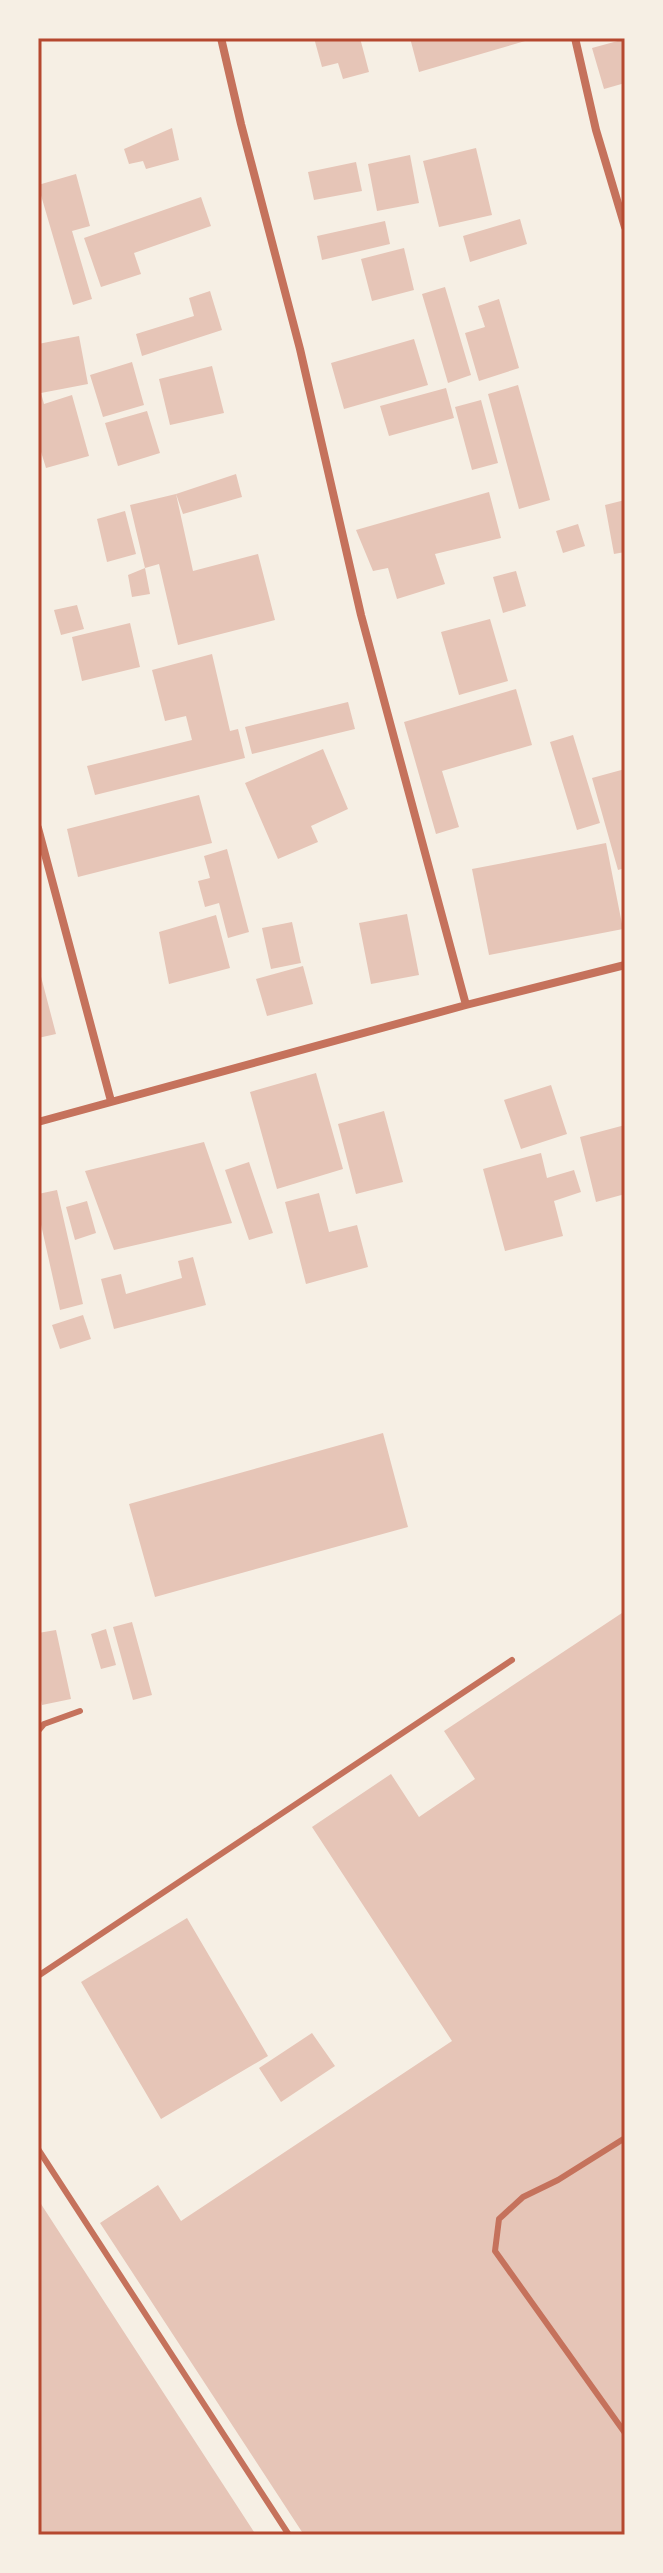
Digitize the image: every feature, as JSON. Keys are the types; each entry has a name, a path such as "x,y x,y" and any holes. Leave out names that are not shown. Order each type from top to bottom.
{"street":[{"path":"221,38 244,139 300,349 361,615 466,1005"},
{"path":"575,38 596,130 625,227"},
{"path":"38,828 111,1101"},
{"path":"38,1122 466,1005 625,965"}],"lane":[{"path":"38,1976 512,1660"},
{"path":"38,1731 44,1724 80,1711"},
{"path":"625,2138 558,2180 523,2197 499,2219 495,2251 625,2433"},
{"path":"38,2149 289,2535"}],"building":[{"path":"314,38 360,38 369,72 343,79 338,63 322,67"},
{"path":"410,38 434,40 532,39 419,72"},
{"path":"625,39 625,83 604,89 592,48"},
{"path":"172,128 179,160 146,169 143,161 129,164 124,149"},
{"path":"476,148 492,215 439,227 423,161"},
{"path":"410,155 419,203 377,211 368,164"},
{"path":"356,162 362,191 314,200 308,172"},
{"path":"76,174 90,226 72,231 92,299 73,305 38,185"},
{"path":"201,197 211,226 134,253 141,274 101,287 84,238"},
{"path":"520,219 527,244 470,262 463,236"},
{"path":"385,221 390,244 322,260 317,236"},
{"path":"404,248 414,290 372,301 361,259"},
{"path":"445,287 471,375 448,383 422,294"},
{"path":"210,291 222,330 142,356 136,334 194,316 189,298"},
{"path":"499,299 519,368 479,381 465,333 485,327 478,306"},
{"path":"79,336 88,384 41,393 44,404 72,395 89,456 46,468 38,442 38,344"},
{"path":"414,339 428,385 344,409 331,363"},
{"path":"132,362 144,405 103,417 90,375"},
{"path":"212,366 224,413 170,425 159,379"},
{"path":"518,385 550,500 519,509 488,394"},
{"path":"446,388 454,418 389,436 380,406"},
{"path":"481,400 498,463 472,470 455,407"},
{"path":"147,411 160,453 118,466 105,423"},
{"path":"236,474 242,497 183,514 176,494"},
{"path":"489,492 501,538 435,554 445,584 397,599 388,568 373,571 356,530"},
{"path":"176,494 193,571 258,554 275,620 178,645 159,564 145,568 130,505"},
{"path":"625,500 625,552 614,554 605,505"},
{"path":"125,511 136,554 107,562 97,519"},
{"path":"578,524 585,546 563,553 556,531"},
{"path":"145,568 150,594 132,597 128,575"},
{"path":"516,571 526,606 503,613 493,577"},
{"path":"77,605 84,629 61,635 54,610"},
{"path":"490,619 508,681 459,695 441,632"},
{"path":"130,623 140,667 82,681 72,637"},
{"path":"212,654 230,731 238,729 245,758 95,795 87,766 192,740 186,716 165,721 152,670"},
{"path":"516,689 532,745 442,771 459,827 436,834 404,722"},
{"path":"348,702 355,729 252,754 245,727"},
{"path":"573,735 600,823 577,830 550,742"},
{"path":"323,749 348,809 311,826 318,842 278,859 245,783"},
{"path":"625,769 625,868 618,870 592,778"},
{"path":"199,795 212,843 78,877 67,829"},
{"path":"606,843 623,929 489,955 472,869"},
{"path":"227,849 249,932 228,938 219,903 205,907 198,881 210,878 204,856"},
{"path":"407,914 419,975 371,984 359,923"},
{"path":"216,915 230,968 169,984 159,932"},
{"path":"292,922 301,963 271,969 262,928"},
{"path":"38,965 56,1034 38,1038"},
{"path":"303,966 313,1004 267,1016 256,979"},
{"path":"316,1073 343,1169 277,1189 250,1092"},
{"path":"551,1085 567,1134 521,1149 504,1100"},
{"path":"384,1111 403,1182 356,1194 338,1124"},
{"path":"625,1125 625,1194 596,1202 580,1137"},
{"path":"204,1142 232,1223 114,1250 85,1171"},
{"path":"541,1153 547,1178 574,1170 581,1192 554,1201 563,1236 505,1251 483,1169"},
{"path":"249,1162 273,1233 249,1240 225,1170"},
{"path":"57,1190 83,1304 60,1310 38,1220 38,1194"},
{"path":"319,1193 329,1232 357,1225 368,1267 306,1284 285,1202"},
{"path":"87,1201 96,1233 75,1240 66,1207"},
{"path":"193,1257 206,1305 114,1329 101,1279 121,1274 126,1294 182,1278 178,1261"},
{"path":"83,1315 91,1339 60,1349 52,1325"},
{"path":"383,1433 408,1527 155,1597 129,1504"},
{"path":"625,1611 625,2535 304,2535 100,2223 158,2185 181,2221 452,2041 312,1827 391,1774 419,1817 475,1779 444,1731"},
{"path":"132,1622 152,1695 133,1700 113,1627"},
{"path":"106,1629 116,1665 101,1669 91,1634"},
{"path":"56,1630 71,1699 42,1705 38,1685 38,1633"},
{"path":"187,1918 268,2056 161,2119 81,1982"},
{"path":"312,2033 335,2066 281,2102 259,2068"},
{"path":"41,2204 256,2535 38,2535 38,2206"}]}
